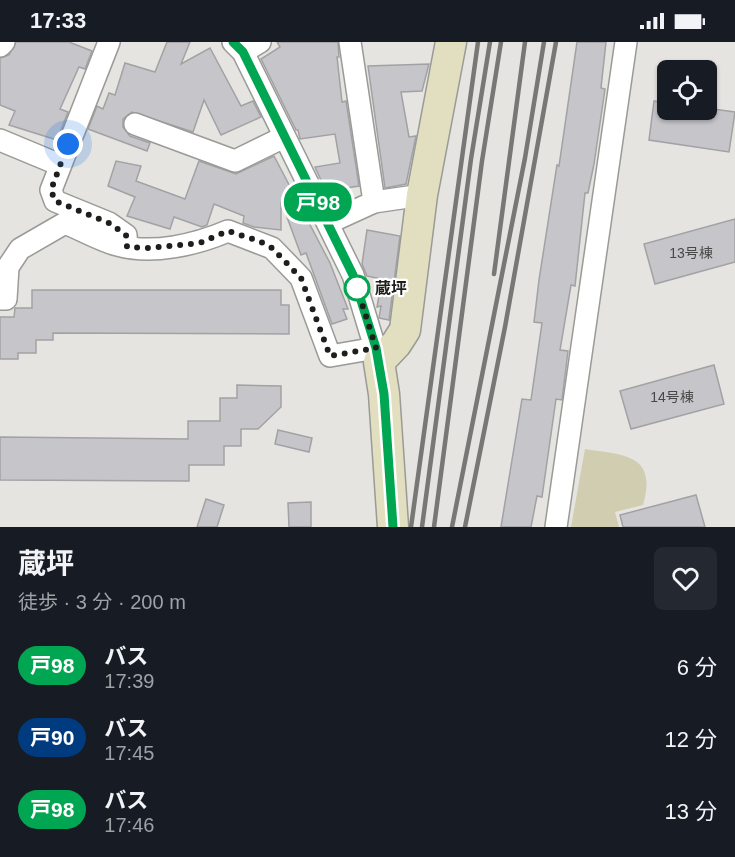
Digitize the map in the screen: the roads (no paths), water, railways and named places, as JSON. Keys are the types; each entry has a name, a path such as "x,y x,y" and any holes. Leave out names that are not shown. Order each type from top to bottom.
{"street":[{"path":"0,46 4,42"},
{"path":"109,42 51,190 55,201 109,223 126,235 127,247"},
{"path":"350,42 374,202"},
{"path":"0,299 6,299 8,267 20,249 64,223 127,247 149,248 200,243 228,231 259,241 272,248 301,278 330,356 377,355 396,344 405,330 422,195 451,42"},
{"path":"556,527 626,42"},
{"path":"245,45 284,137 353,275 377,355 384,394 393,527"},
{"path":"135,124 235,161 284,137"},
{"path":"0,140 60,165"},
{"path":"328,223 374,202 422,195"}],"railway":[{"path":"411,527 478,42"},
{"path":"422,527 471,159 490,42"},
{"path":"434,527 482,161 501,42"},
{"path":"494,274 525,42"},
{"path":"452,527 525,158 544,42"},
{"path":"465,527 505,327 556,42"}],"place":[{"name":"蔵坪","path":"357,288"}]}
